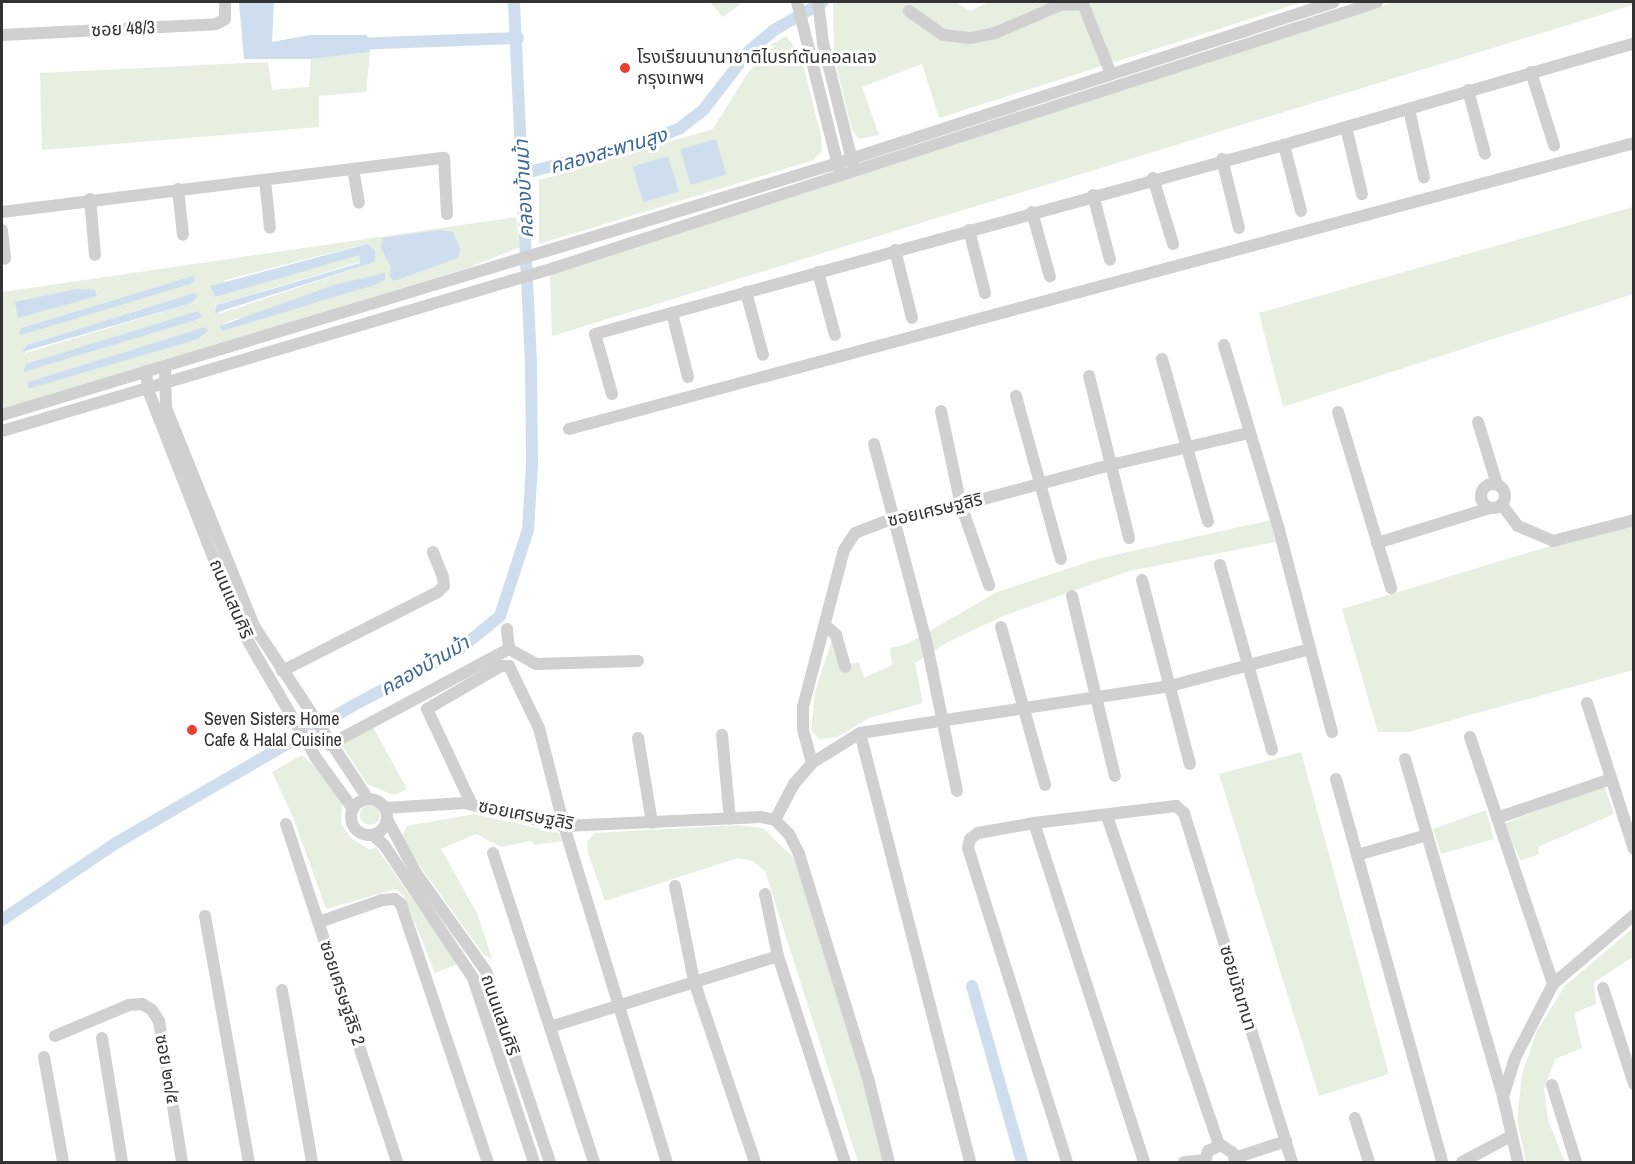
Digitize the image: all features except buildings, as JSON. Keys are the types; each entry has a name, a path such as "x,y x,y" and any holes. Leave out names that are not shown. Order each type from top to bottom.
{"street":[{"name":"ซอย 48/3","path":"2,35 216,24 225,19 225,2"},
{"path":"796,2 802,35 810,52 842,176"},
{"path":"818,2 823,43 855,171"},
{"path":"2,415 838,163 1334,2"},
{"path":"2,431 163,386 554,268 1377,2"},
{"path":"909,11 943,35 971,38 995,33 1060,4 1083,4 1111,74"},
{"path":"612,393 596,334 1222,159 1284,145 1634,43"},
{"path":"1531,72 1554,145"},
{"path":"1468,90 1485,154"},
{"path":"1409,109 1424,177"},
{"path":"1346,127 1362,194"},
{"path":"569,429 1634,143"},
{"path":"1284,145 1301,211"},
{"path":"2,212 90,199 444,158 447,214"},
{"path":"1222,159 1239,228"},
{"path":"353,168 359,202"},
{"path":"1153,178 1173,244"},
{"path":"265,180 270,228"},
{"path":"178,189 183,235"},
{"path":"1093,195 1110,260"},
{"path":"90,199 95,255"},
{"path":"1032,212 1050,277"},
{"path":"2,230 4,259"},
{"path":"969,230 985,293"},
{"path":"895,250 912,318"},
{"path":"818,272 835,335"},
{"path":"746,292 763,354"},
{"path":"672,312 688,377"},
{"path":"1224,345 1332,732"},
{"path":"1162,359 1208,522"},
{"name":"ถนนแสนศิริ","path":"165,367 163,386 166,408 228,578 241,629 316,758 353,809"},
{"name":"ถนนแสนศิริ","path":"146,371 148,390 228,578 254,627 368,799"},
{"path":"1089,376 1129,538"},
{"path":"1016,396 1061,559"},
{"path":"22,409 26,424"},
{"path":"941,411 961,505 989,585"},
{"path":"1338,412 1391,588"},
{"path":"1377,543 1496,507 1505,494 1497,484 1478,422"},
{"name":"ซอยเศรษฐสิริ","path":"812,763 803,729 803,707 844,550 855,534 894,518 961,505 1185,446 1249,433"},
{"path":"874,444 945,721 957,791"},
{"path":"1497,484 1486,486 1481,492 1481,500 1496,507 1518,526 1553,541 1634,520"},
{"path":"282,671 438,592 444,586 443,577 433,552"},
{"path":"1220,565 1272,750"},
{"path":"1142,580 1190,764"},
{"path":"1072,596 1093,696 1115,776"},
{"path":"825,625 836,635 845,667"},
{"path":"1001,627 1021,711 1045,785"},
{"path":"507,629 509,649"},
{"path":"509,649 536,664 638,662"},
{"path":"329,742 509,649"},
{"path":"889,1162 868,1078 798,854 789,834 775,820 794,784 812,763 860,734 1021,711 1093,696 1170,686 1310,649"},
{"path":"472,804 427,709 501,666 509,666 538,728 564,826 667,1162"},
{"path":"1587,703 1634,849"},
{"path":"860,734 969,1162"},
{"path":"722,735 730,819"},
{"path":"1470,737 1553,984"},
{"path":"638,738 652,823"},
{"path":"1405,759 1503,1097 1518,1162"},
{"path":"1497,818 1611,779"},
{"path":"1336,780 1442,1162"},
{"path":"368,799 386,814 383,830 373,835 357,830 351,820 353,809 368,799"},
{"name":"ซอยเศรษฐสิริ","path":"386,814 472,804 564,826 730,819 775,820"},
{"name":"ซอยมัณฑนา","path":"1107,816 1176,806 1184,813 1292,1162"},
{"name":"ถนนแสนศิริ","path":"386,814 466,965 486,1016 534,1162"},
{"path":"1067,1162 968,848 978,833 1034,823 1107,816 1219,1145"},
{"path":"1034,823 1144,1162"},
{"name":"ซอยเศรษฐสิริ 2","path":"286,824 398,1162"},
{"name":"ถนนแสนศิริ","path":"373,835 384,845 486,971 550,1162"},
{"path":"1357,855 1426,835"},
{"path":"493,853 594,1162"},
{"path":"675,886 694,981 755,1162"},
{"path":"765,894 778,956 845,1162"},
{"path":"319,922 382,900 395,899 401,904 409,918 488,1162"},
{"path":"1503,1097 1515,1058 1553,984 1634,915"},
{"path":"205,916 249,1162"},
{"path":"550,1027 778,956"},
{"path":"1603,988 1634,1084"},
{"path":"282,990 312,1162"},
{"name":"ซอย ๒๓/๕","path":"55,1036 129,1005 142,1004 152,1010 159,1021 182,1162"},
{"path":"486,1016 500,1013"},
{"path":"102,1038 122,1162"},
{"path":"44,1057 63,1162"},
{"path":"1552,1085 1576,1162"},
{"path":"1355,1118 1369,1162"},
{"path":"1462,1162 1511,1136"},
{"path":"1184,1162 1205,1161 1208,1151 1219,1145 1230,1149 1235,1160 1286,1141"}],"shaded area":[{"path":"710,2 743,2 723,17"},
{"path":"833,2 955,2 970,11 989,2 1303,2 939,118 922,64 862,87 879,135 859,139 852,130 834,57"},
{"path":"1394,2 1633,2 1633,5 552,336 550,276"},
{"path":"786,36 801,56 821,137 822,151 814,160 539,244 539,180 713,129 747,74 772,44"},
{"path":"370,52 366,92 319,96 319,127 42,150 40,73 268,62 272,90 309,87 311,59"},
{"path":"1633,207 1633,294 1283,407 1259,313"},
{"path":"516,217 520,247 470,267 2,410 2,292","holes":["366,244 375,250 375,262 219,314 217,305 360,262 359,254 215,297 225,280","193,276 19,332 21,328","385,280 262,318 220,327 229,321","194,293 195,301 192,303 26,353 27,345","196,330 204,336 28,389 28,382"]},
{"path":"1271,520 1275,542 1129,571 1003,616 946,643 915,663 923,703 869,718 837,737 819,739 811,730 815,692 833,637 840,666 859,662 864,678 892,665 890,648 907,644 997,592 1101,558"},
{"path":"1633,521 1633,670 1409,732 1378,732 1342,609"},
{"path":"373,727 407,789 394,795 367,784 342,745"},
{"path":"1301,752 1389,1074 1319,1096 1219,774"},
{"path":"302,755 320,771 342,804 341,824 351,838 370,850 376,847 458,964 435,973 404,896 396,889 326,909 293,817 272,772"},
{"path":"1604,785 1614,814 1538,847 1539,854 1521,861 1503,824"},
{"path":"370,805 377,808 380,815 377,822 370,825 363,822 360,815 363,808"},
{"path":"1486,810 1494,839 1441,854 1433,829"},
{"path":"474,814 559,833 562,841 534,845 531,841 501,847 476,834 441,849 478,915 492,959 484,955 407,848 403,835 407,826"},
{"path":"738,825 763,828 794,858 888,1162 858,1162 765,871 753,861 738,858 605,901 588,853 587,842 594,833"},
{"path":"1633,928 1633,957 1594,982 1596,1004 1574,1013 1582,1048 1555,1059 1544,1089 1548,1120 1565,1162 1526,1162 1517,1120 1522,1074 1537,1031 1564,987"}],"water":[{"path":"239,2 274,2 272,42 310,35 367,35 370,52 311,59 244,59"},
{"path":"716,139 726,175 691,185 680,149"},
{"path":"668,156 679,191 643,202 633,167"},
{"path":"440,230 453,232 460,248 458,258 394,281 389,276 391,267 381,248 382,238"},
{"path":"367,244 375,250 375,262 215,313 217,305 360,263 359,255 215,297 210,286"},
{"path":"385,273 385,280 374,285 222,331 220,326 334,285"},
{"path":"193,276 195,280 190,284 21,335 19,332 21,328"},
{"path":"76,289 95,290 97,296 18,318 15,302"},
{"path":"194,293 198,296 192,303 22,352 27,345"},
{"path":"198,311 202,317 193,321 23,372 26,364"},
{"path":"205,327 208,331 198,339 28,389 28,382"}],"waterway":[{"name":"คลองบ้านม้า","path":"2,920 116,843 352,706 457,651 500,616 528,530 532,464 531,364 514,2"},
{"name":"คลองสะพานสูง","path":"521,174 646,142 680,128 704,109 749,51 774,30 823,2"},
{"path":"353,44 518,38"},
{"path":"972,986 1022,1162"}],"place":[{"name":"โรงเรียนนานาชาติไบรท์ตันคอลเลจ กรุงเทพฯ","path":"625,68"},
{"name":"Seven Sisters Home Cafe & Halal Cuisine","path":"192,730"}]}
